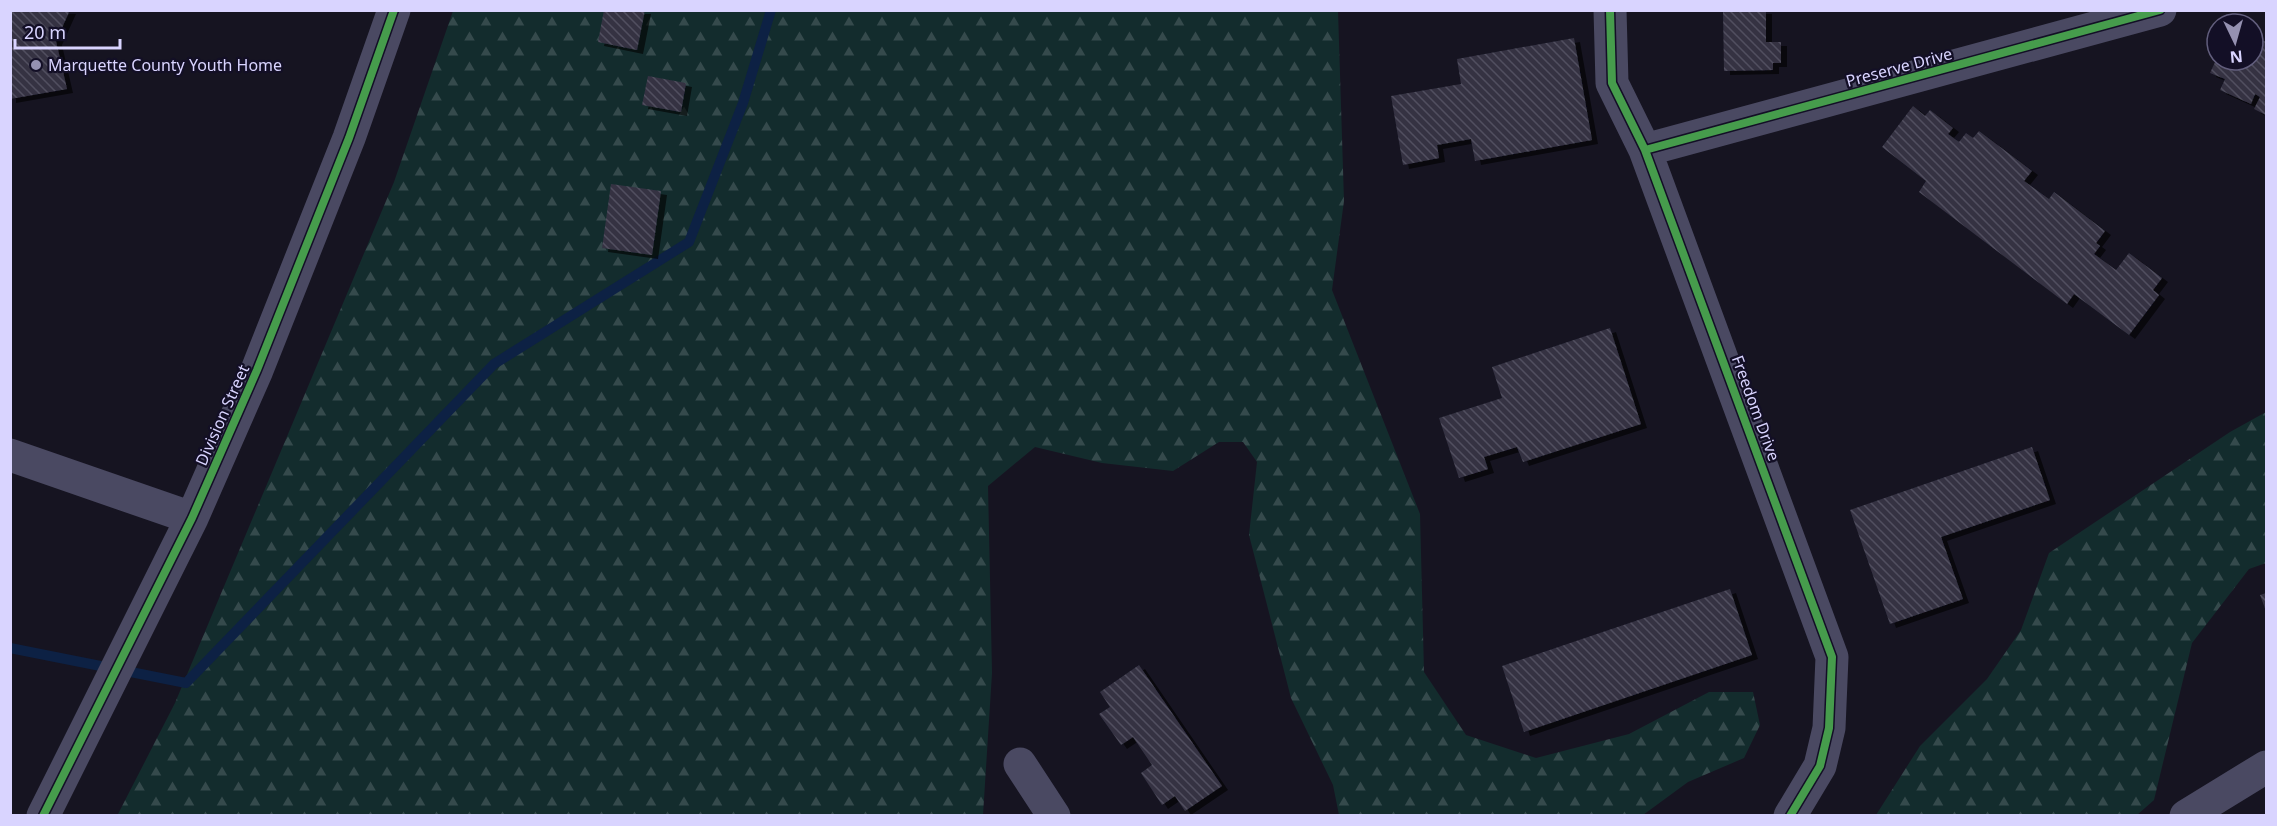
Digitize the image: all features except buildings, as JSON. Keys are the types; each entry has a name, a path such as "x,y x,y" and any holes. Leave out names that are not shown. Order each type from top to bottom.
{"street":[{"name":"Division Street","path":"43,816 192,518 257,370 349,138 394,10"},
{"name":"Freedom Drive","path":"1610,10 1612,83 1645,150 1832,657 1829,728 1820,766 1790,816"},
{"name":"Preserve Drive","path":"1645,150 2160,10"},
{"path":"10,455 192,518"},
{"path":"1020,764 1053,816"},
{"path":"2186,816 2266,768"}],"green space":[{"path":"453,11 1338,11 1344,201 1332,290 1420,514 1424,672 1466,735 1536,758 1629,734 1709,692 1753,692 1760,725 1744,758 1688,782 1643,815 1339,815 1333,785 1291,698 1249,535 1257,462 1243,442 1219,442 1173,471 1102,463 1035,447 988,486 992,673 983,815 117,816 175,703 394,182"},
{"path":"2266,412 2266,563 2249,569 2192,643 2154,800 2137,815 1876,815 1920,746 1987,679 2021,630 2049,553 2230,432"}],"waterway":[{"path":"10,648 186,683 494,364 689,242 743,103 771,10"}],"cycle path":[{"path":"43,816 192,518 257,370 349,138 394,10"},
{"path":"1610,10 1612,83 1645,150 1832,657 1829,728 1820,766 1790,816"},
{"path":"1645,150 2160,10"}],"place":[{"name":"Marquette County Youth Home","path":"36,65"}]}
